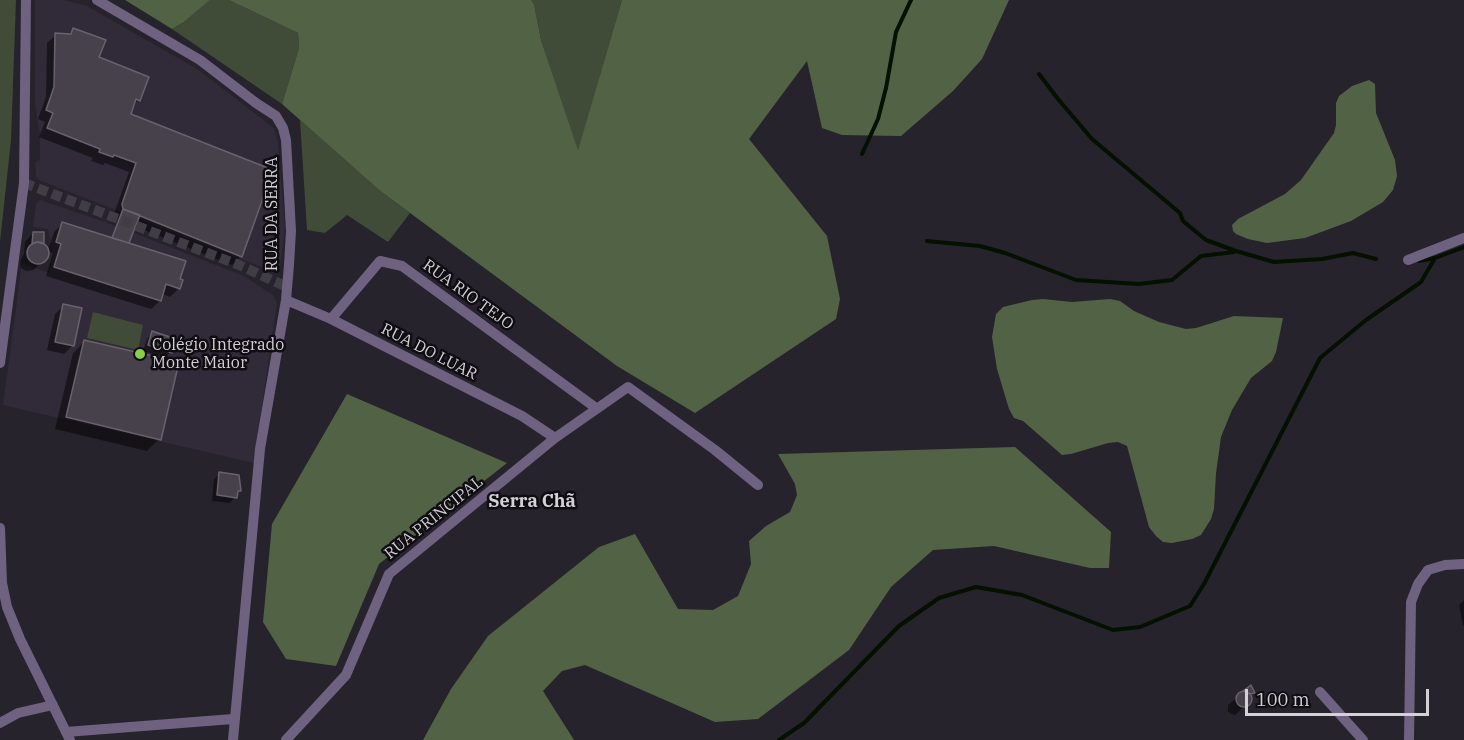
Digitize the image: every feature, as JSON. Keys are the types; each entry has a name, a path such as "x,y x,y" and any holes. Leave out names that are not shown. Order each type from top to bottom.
{"street":[{"path":"0,363 24,183 26,0"},
{"name":"RUA DA SERRA","path":"98,0 201,60 276,116 286,140 291,231 286,300 260,449 233,719 233,740"},
{"path":"1408,260 1464,238"},
{"name":"RUA RIO TEJO","path":"331,320 380,261 402,266 596,408"},
{"name":"RUA DO LUAR","path":"286,300 331,320 522,417 555,438"},
{"name":"RUA PRINCIPAL","path":"286,740 346,675 389,574 555,438 628,387 715,450 758,485"},
{"path":"0,528 2,583 7,607 20,639 68,736 233,719"},
{"path":"1409,740 1411,602 1418,584 1428,570 1445,565 1464,564"},
{"path":"1320,692 1363,740"},
{"path":"0,723 18,713 53,705"}],"shaded area":[{"path":"35,0 63,0 87,6 197,69 274,128 278,143 285,229 280,268 272,271 36,177 35,163 40,159 40,134 35,105"},
{"name":"Colégio Integrado Monte Maior","path":"40,200 108,223 244,276 274,296 277,303 254,463 3,405 22,264 50,273 53,254 48,229 33,227 36,204"}],"green space":[{"path":"0,0 16,0 11,140 0,242"},
{"path":"125,0 210,0 172,29"},
{"path":"210,0 229,0 298,33 299,48 282,104 172,29"},
{"path":"229,0 531,0 534,4 541,40 578,150 622,0 1009,0 982,59 953,91 901,136 842,135 822,128 807,61 749,139 827,236 840,299 836,319 695,413 617,366 379,190 282,104 299,48 298,33"},
{"path":"531,0 622,0 578,151 541,40 534,4"},
{"path":"1369,80 1375,84 1376,113 1395,160 1397,176 1393,190 1383,202 1351,221 1305,238 1267,243 1236,234 1232,225 1238,219 1285,194 1301,180 1334,133 1336,103 1339,96 1352,86"},
{"path":"300,120 379,190 410,213 388,242 347,215 325,233 307,230"},
{"path":"1043,299 1072,302 1110,299 1120,301 1134,311 1159,322 1186,329 1234,316 1283,318 1272,361 1251,378 1232,410 1221,437 1214,509 1201,535 1172,543 1163,542 1156,536 1149,527 1127,446 1118,442 1108,443 1062,455 1023,421 1014,418 997,369 992,337 996,314 1003,307"},
{"path":"93,312 143,325 138,350 87,338"},
{"path":"347,394 507,463 379,564 336,666 286,659 263,622 272,524"},
{"path":"1015,447 1111,532 1109,568 1090,568 994,546 933,550 891,587 849,650 758,719 715,722 585,665 562,671 543,691 574,740 423,740 451,689 488,636 599,547 635,534 678,609 713,610 738,596 751,564 749,541 766,526 790,512 797,495 795,484 778,454"}],"building":[{"path":"73,28 106,40 99,57 149,77 140,101 136,99 131,114 273,170 242,257 123,209 122,204 136,163 99,152 100,149 47,128 53,113 46,110 54,87 55,33 71,34"},
{"path":"123,209 140,215 129,243 112,238"},
{"path":"62,222 186,261 180,279 183,280 180,289 166,284 161,301 54,267 61,244 56,242"},
{"path":"33,232 44,232 44,244 37,242 32,244"},
{"path":"38,242 46,245 49,253 46,261 38,264 30,261 27,253 30,245"},
{"path":"63,304 82,308 74,346 55,342"},
{"path":"152,331 176,339 172,353 148,345"},
{"path":"84,340 179,362 161,440 66,417"},
{"path":"219,472 239,475 241,491 238,491 237,498 217,495"},
{"path":"1251,685 1255,693 1250,694 1243,691"},
{"path":"1244,691 1250,693 1252,699 1250,705 1244,707 1238,705 1236,699 1238,693"}],"waterway":[{"path":"862,154 878,119 896,32 911,0"},
{"path":"1039,74 1092,139 1180,213 1183,221 1206,240 1274,262 1322,259 1353,253 1376,259"},
{"path":"927,241 980,246 1076,280 1139,284 1172,280 1201,256 1234,252"},
{"path":"1419,261 1435,258 1464,247"},
{"path":"779,740 804,723 899,626 939,598 976,587 1022,595 1113,630 1140,627 1190,606 1204,584 1320,358 1366,320 1421,282 1435,258"}],"tunnel":[{"path":"24,183 239,265 287,287"}],"place":[{"name":"Colégio Integrado Monte Maior","path":"140,354"}],"district":[{"name":"Serra Chã","path":"532,502"}]}
